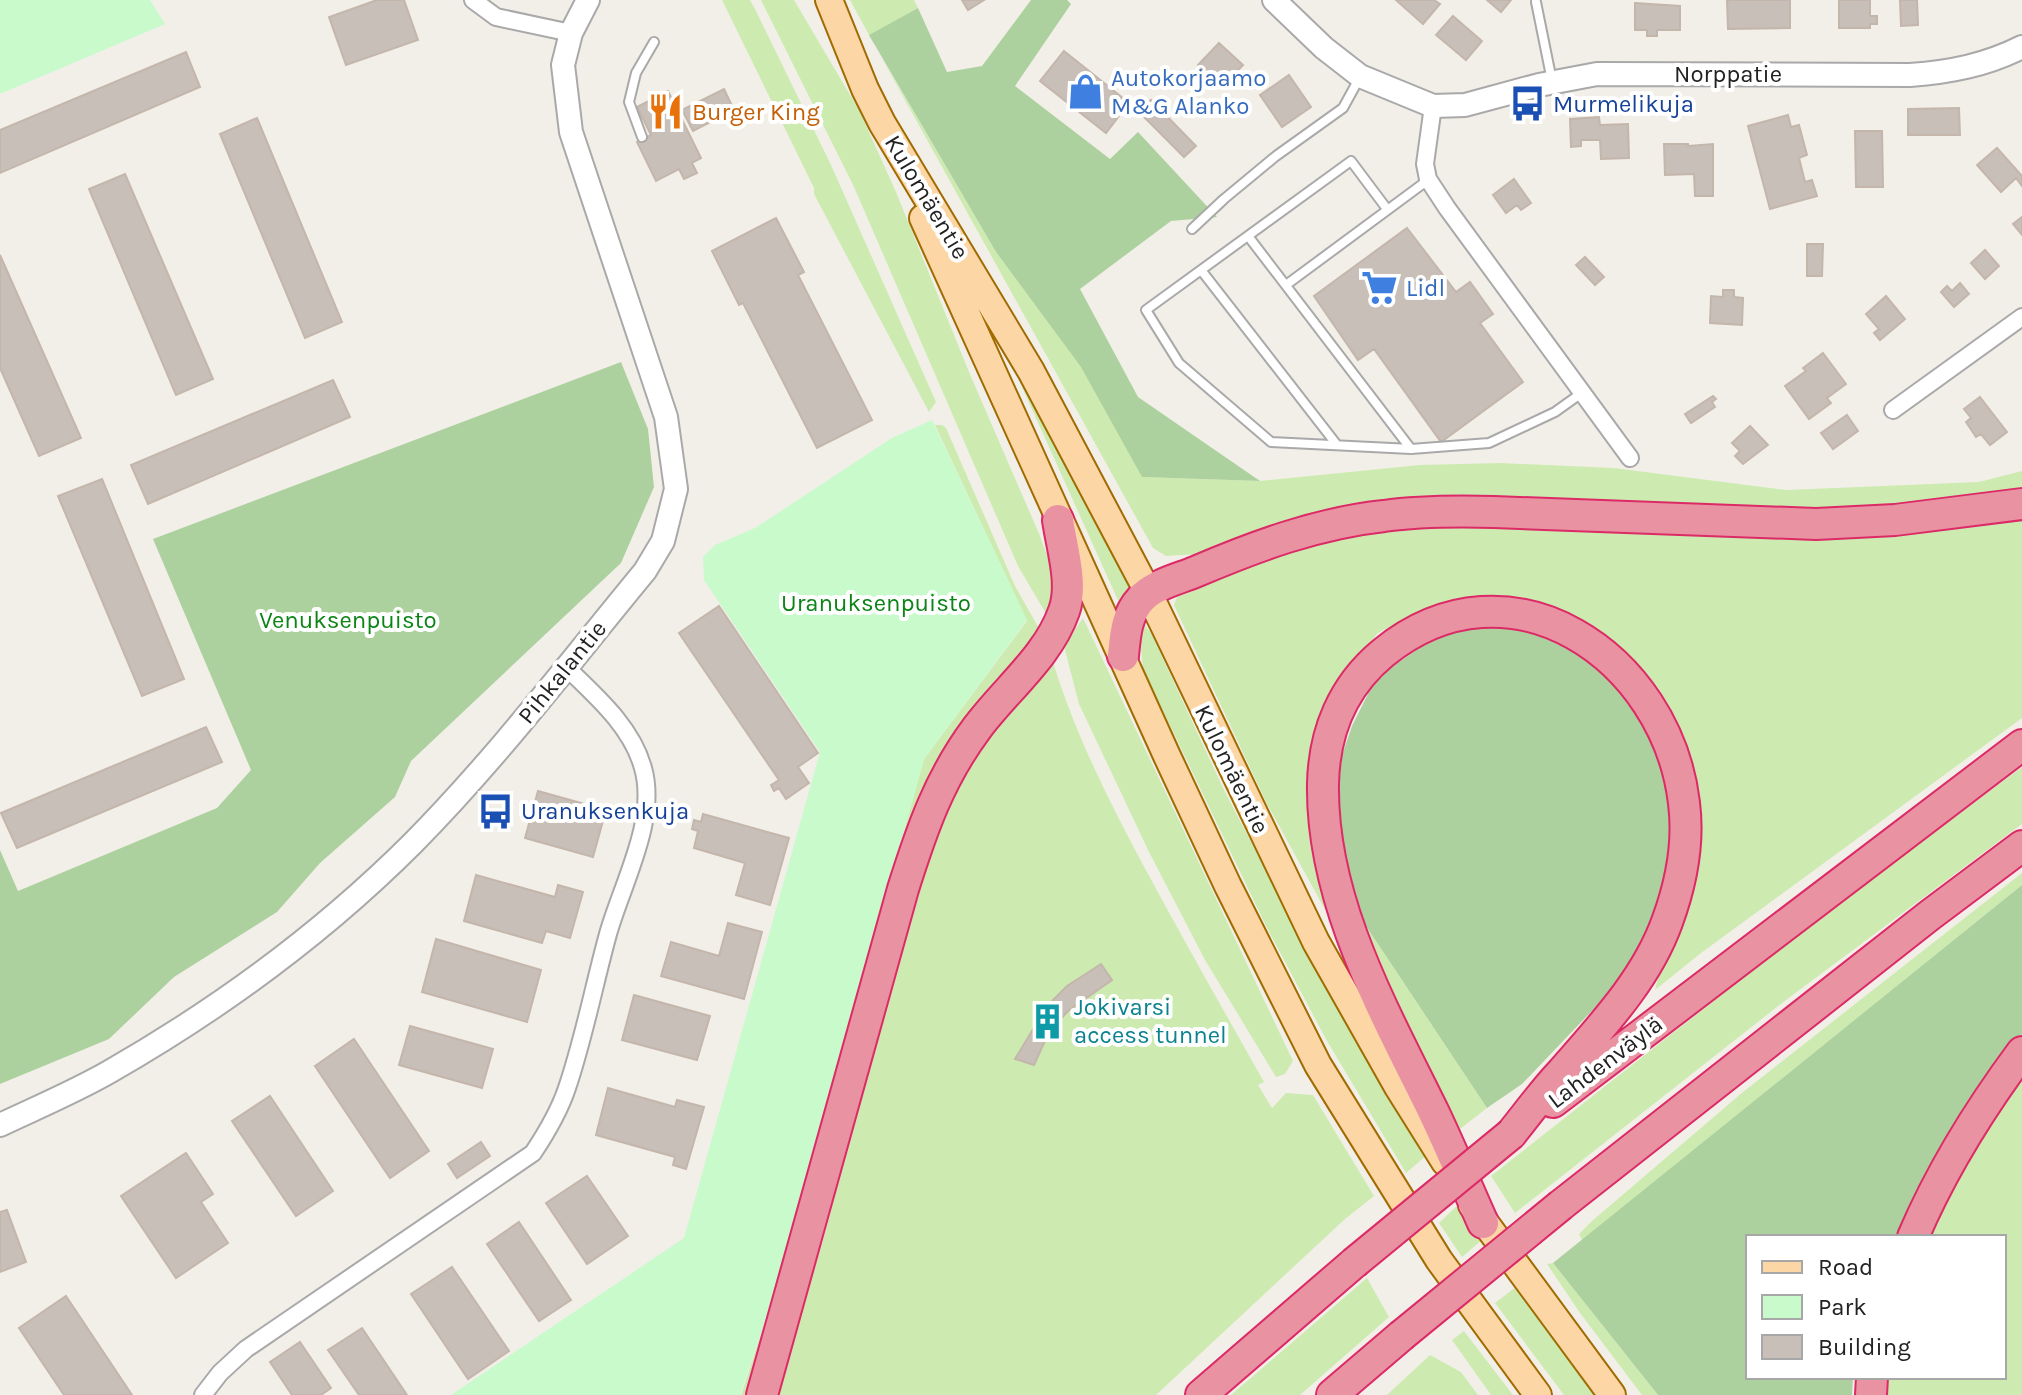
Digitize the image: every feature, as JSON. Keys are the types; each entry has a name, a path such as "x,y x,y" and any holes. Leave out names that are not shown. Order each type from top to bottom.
{"highway":[{"path":"1123,656 1132,611 1148,592 1281,539 1331,525 1382,516 1443,511 1816,524 1895,520 2022,504"},
{"path":"762,1395 925,819 947,772 977,727 1052,638 1065,609 1068,590 1058,520"},
{"path":"1483,1223 1381,1003 1351,930 1332,865 1325,828 1323,787 1324,757 1331,724 1358,678 1374,661 1395,643 1436,620 1490,611 1522,614 1562,626 1599,649 1623,672 1642,694 1660,726 1677,771 1684,802 1685,840 1681,876 1667,922 1651,957 1622,1001 1511,1134"},
{"name":"Lahdenväylä","path":"1201,1395 1354,1263 1511,1134 2022,745"},
{"path":"1332,1395 1561,1205 2022,846"},
{"path":"1914,1235 1959,1145 2022,1052"},
{"path":"1358,1395 1401,1336"}],"main road":[{"name":"Kulomäentie","path":"808,0 865,89"},
{"name":"Kulomäentie","path":"829,0 882,123 1031,371 1148,592 1316,942 1398,1087 1483,1223 1612,1395"},
{"name":"Kulomäentie","path":"882,123 1058,520 1228,886 1318,1065 1439,1260 1538,1395"}],"street":[{"path":"473,0 496,17 571,33"},
{"name":"Pihkalantie","path":"0,1125 106,1073 211,1010 308,937 412,844 526,719 645,571 663,541 676,489 666,417 571,132 563,65 571,33 588,0"},
{"path":"1274,0 1324,48 1360,76 1433,106 1425,164 1428,179 1630,458"},
{"name":"Norppatie","path":"1433,106 1465,105 1552,82 1597,74 1910,75 1952,72 1997,59 2022,47"},
{"path":"1893,410 2022,317"},
{"path":"203,1395 220,1373 246,1349 533,1153 553,1124 568,1088 609,931 640,840 647,797 644,769 634,747 604,704 566,667"}],"lane":[{"path":"1536,2 1552,82"},
{"path":"642,137 629,102 636,73 654,42"},
{"path":"1192,229 1276,156 1343,108 1360,76"},
{"path":"1387,209 1351,161 1146,310 1179,363 1271,442 1411,449 1489,443 1555,412 1583,392"},
{"path":"1286,285 1428,179"},
{"path":"1248,236 1411,449"},
{"path":"1201,270 1337,445"}],"green space":[{"path":"0,0 150,0 165,24 0,94"},
{"path":"722,0 750,0 755,9 831,165 936,402 929,412 814,194 814,188"},
{"path":"761,0 794,0 859,110 1040,536 1054,575 1053,602 1048,617 1018,566 854,187"},
{"path":"850,0 914,0 918,8 869,36"},
{"path":"1031,0 1067,0 1071,4 1015,86 1110,159 1138,132 1217,217 1171,221 1080,289 1138,397 1260,481 1142,477 1081,367 996,252 869,35 918,8 947,72 982,66"},
{"path":"878,52 996,252 1081,366 1143,477 1260,481 1420,465 1500,463 1614,468 1786,490 1979,482 2022,471 2022,487 1951,503 1847,510 1536,503 1201,554 1166,556 1153,548"},
{"name":"Venuksenpuisto","path":"621,362 648,429 654,487 621,563 411,761 395,797 320,863 277,912 174,977 109,1039 0,1084 0,850 18,891 217,808 251,770 153,539"},
{"path":"1026,385 1119,560 1130,587 1121,607 1022,387"},
{"name":"Uranuksenpuisto","path":"932,420 1027,620 924,759 779,1279 740,1395 451,1395 684,1238 820,752 704,580 703,557 715,545 755,528 892,438"},
{"path":"935,425 946,428 1015,586 1041,632 956,736 932,772 906,846 749,1395 741,1395 779,1279 924,759 1027,621"},
{"path":"2022,512 2022,718 1655,990 1664,954 1681,909 1585,624 1557,608 1520,598 1484,597 1452,601 1420,611 1378,633 1338,679 1321,713 1310,767 1357,968 1266,802 1174,605 1178,594 1192,587 1330,536 1405,524"},
{"path":"1083,618 1293,1061 1285,1074 1276,1077 1205,960 1149,852 1079,704 1064,646"},
{"path":"1511,622 1566,639 1610,676 1643,717 1664,768 1674,807 1670,869 1628,973 1522,1084 1487,1108 1366,926 1345,859 1336,796 1340,761 1352,726 1376,678 1428,642 1470,627"},
{"path":"1144,624 1224,790 1323,980 1427,1155 1406,1173 1327,1041 1266,926 1143,669 1139,626"},
{"path":"1053,662 1083,744 1108,796 1264,1082 1258,1085 1272,1108 1286,1093 1313,1095 1374,1196 1345,1219 1156,1395 776,1395 824,1237 922,866 955,773 1023,690 1042,678"},
{"path":"2022,767 2022,824 1782,1003 1515,1213 1491,1176 1805,929"},
{"path":"2022,873 2022,885 1582,1240 1579,1234 1592,1221 1743,1092"},
{"path":"2022,885 2022,1034 1901,1235 1746,1235 1746,1379 1853,1379 1852,1395 1658,1395 1553,1263"},
{"path":"1366,926 1487,1108 1460,1129 1390,988"},
{"path":"2022,1074 2022,1395 1881,1395 1884,1379 2006,1379 2006,1235 1926,1235 1963,1160"},
{"path":"1459,1204 1483,1239 1462,1257 1439,1223"},
{"path":"1553,1263 1658,1395 1642,1395 1547,1264"},
{"path":"1367,1278 1389,1317 1300,1395 1231,1395"},
{"path":"1516,1287 1596,1395 1564,1395 1495,1303"},
{"path":"1464,1331 1513,1395 1491,1395 1452,1340"},
{"path":"1430,1355 1461,1372 1478,1395 1387,1395"}],"building":[{"path":"377,0 404,0 418,40 346,65 329,17"},
{"path":"962,0 984,0 968,10"},
{"path":"1396,0 1434,0 1440,4 1423,24"},
{"path":"1487,0 1511,0 1501,12"},
{"path":"1727,0 1790,0 1790,28 1728,29"},
{"path":"1839,0 1870,0 1870,16 1877,16 1877,24 1870,24 1870,28 1839,28"},
{"path":"1900,0 1917,0 1918,25 1901,26"},
{"path":"1635,3 1680,6 1680,30 1657,30 1657,36 1647,36 1647,30 1635,30"},
{"path":"1453,16 1482,41 1466,60 1436,35"},
{"path":"1219,43 1243,65 1222,87 1198,65"},
{"name":"Autokorjaamo M&G Alanko","path":"1064,51 1129,103 1106,133 1040,81"},
{"path":"186,52 200,87 0,173 0,130"},
{"path":"1289,75 1311,107 1282,127 1260,95"},
{"path":"724,89 734,110 693,131 682,110"},
{"path":"668,91 701,158 692,163 697,173 684,179 679,169 656,181 637,142 651,135 637,107"},
{"path":"1151,100 1196,146 1184,157 1139,112"},
{"path":"1959,108 1960,135 1908,135 1908,109"},
{"path":"1788,115 1791,127 1799,125 1807,155 1799,158 1805,182 1812,180 1817,196 1770,209 1748,126"},
{"path":"1599,117 1600,125 1628,124 1629,158 1601,159 1600,140 1581,140 1581,146 1571,147 1570,119"},
{"path":"257,118 342,322 305,338 220,134"},
{"path":"1855,131 1882,131 1883,187 1856,187"},
{"path":"1664,144 1713,144 1713,196 1695,196 1694,174 1665,175"},
{"path":"1997,148 2022,176 2022,186 2016,178 2001,192 1977,165"},
{"path":"125,174 213,379 176,395 89,189"},
{"path":"1514,179 1531,203 1521,210 1517,205 1506,213 1493,195"},
{"path":"2022,217 2022,235 2013,224"},
{"path":"776,218 804,272 798,275 872,420 817,448 743,303 739,305 712,251"},
{"path":"1407,228 1456,292 1470,282 1493,314 1480,323 1523,382 1441,442 1374,349 1358,360 1314,296"},
{"path":"1807,244 1823,244 1822,276 1807,276"},
{"path":"1985,250 1999,266 1985,279 1971,263"},
{"path":"0,255 81,438 39,456 0,368"},
{"path":"1585,257 1604,277 1595,285 1576,265"},
{"path":"1960,283 1969,294 1954,307 1941,292 1947,286 1952,291"},
{"path":"1723,290 1734,290 1734,297 1743,298 1742,325 1710,323 1711,296 1723,297"},
{"path":"1886,296 1905,319 1880,340 1874,333 1879,329 1866,314"},
{"path":"1823,353 1846,384 1827,398 1831,403 1809,419 1785,386 1806,371 1803,368"},
{"path":"333,380 350,417 148,504 131,465"},
{"path":"1713,396 1716,399 1712,402 1715,407 1691,423 1685,414"},
{"path":"1980,397 2007,432 1990,445 1981,434 1976,437 1966,422 1971,418 1964,409"},
{"path":"1847,415 1858,431 1833,449 1821,433"},
{"path":"1750,426 1768,445 1743,464 1735,456 1740,451 1732,443"},
{"path":"102,479 184,679 142,696 58,496"},
{"path":"719,606 818,753 798,767 809,783 786,799 779,788 774,791 771,785 779,780 679,633"},
{"path":"206,727 222,762 17,848 1,813"},
{"path":"538,791 606,810 593,857 525,838"},
{"path":"703,814 789,838 770,905 736,895 745,863 694,848 698,831 692,829 694,820 701,822"},
{"path":"476,875 555,897 558,885 583,892 570,938 546,931 542,943 464,921"},
{"path":"728,923 762,932 744,999 661,976 671,942 719,956"},
{"path":"436,939 541,970 527,1022 422,992"},
{"name":"Jokivarsi access tunnel","path":"1101,964 1112,980 1068,1011 1049,1032 1034,1065 1015,1059 1047,1006 1067,986"},
{"path":"634,995 710,1016 697,1060 622,1040"},
{"path":"410,1026 493,1049 482,1088 399,1065"},
{"path":"354,1039 429,1151 390,1178 315,1066"},
{"path":"608,1088 675,1107 677,1100 704,1107 686,1169 673,1165 675,1157 596,1135"},
{"path":"270,1096 333,1191 296,1216 232,1121"},
{"path":"481,1142 490,1156 457,1178 448,1164"},
{"path":"186,1153 213,1194 201,1202 228,1243 176,1278 121,1196"},
{"path":"587,1176 628,1236 587,1264 546,1203"},
{"path":"7,1210 26,1262 0,1272 0,1212"},
{"path":"519,1222 571,1300 539,1321 487,1244"},
{"path":"452,1267 509,1351 468,1379 411,1294"},
{"path":"66,1296 132,1395 64,1395 19,1328"},
{"path":"362,1328 407,1395 359,1395 328,1350"},
{"path":"300,1342 331,1388 321,1395 292,1395 270,1362"}],"place":[{"name":"Autokorjaamo M&G Alanko","path":"1085,92"},
{"name":"Murmelikuja","path":"1527,104"},
{"name":"Burger King","path":"666,112"},
{"name":"Lidl","path":"1380,288"},
{"name":"Uranuksenkuja","path":"495,811"},
{"name":"Jokivarsi access tunnel","path":"1048,1021"}]}
